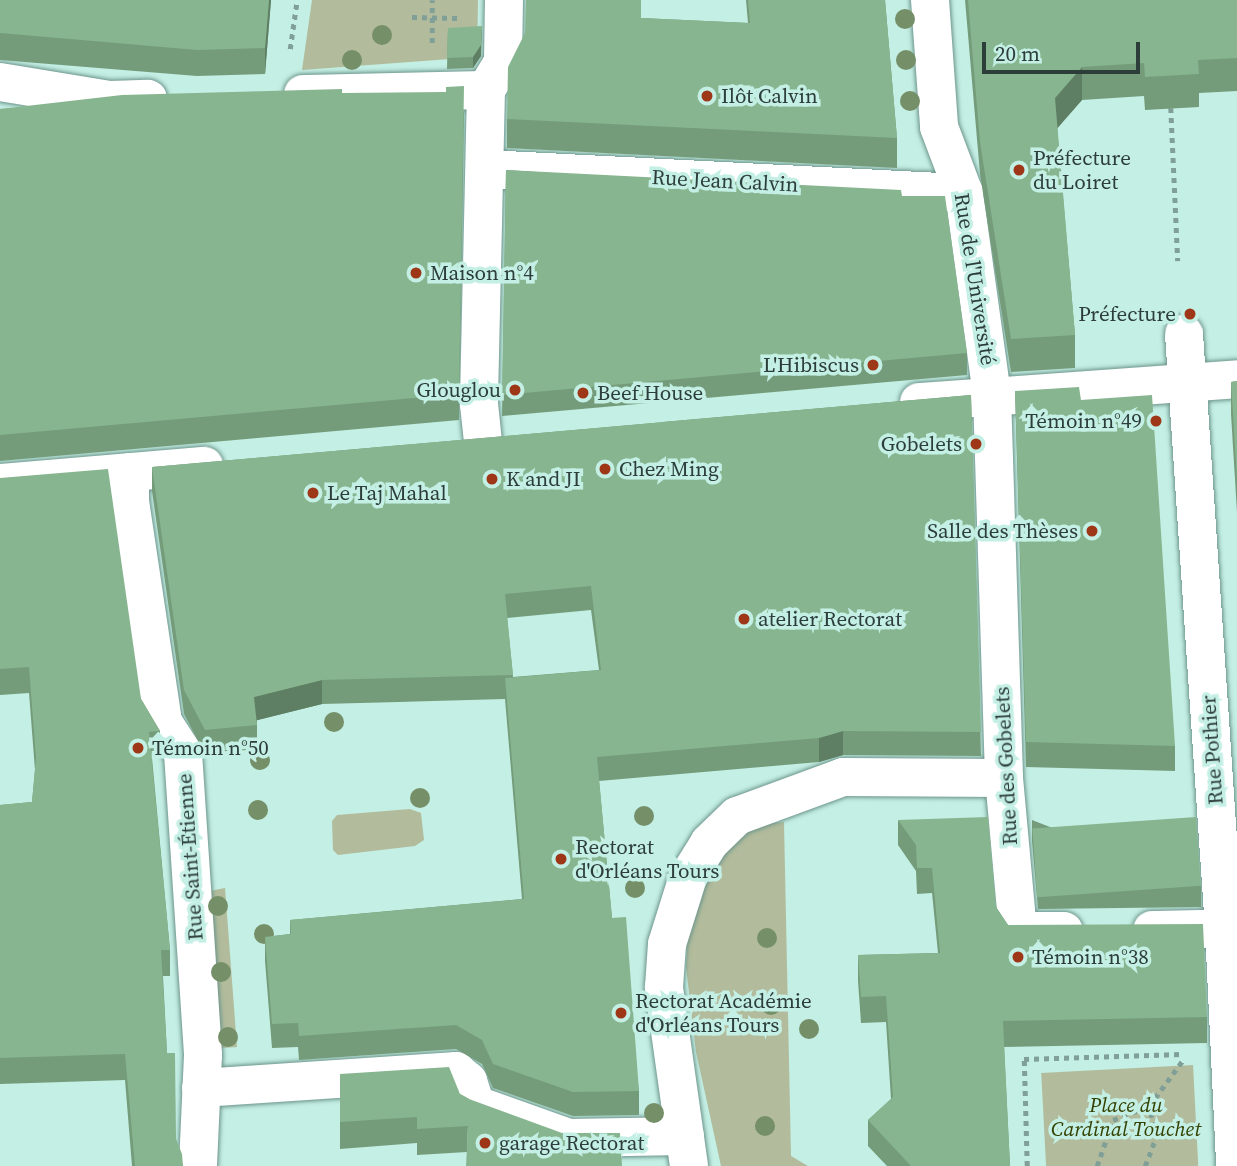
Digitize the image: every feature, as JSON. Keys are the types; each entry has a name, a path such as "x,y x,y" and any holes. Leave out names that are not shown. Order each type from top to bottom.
{"street":[{"path":"483,443 479,404 486,90 503,62 504,0"},
{"name":"Rue de l'Université","path":"930,0 939,127 964,193 992,395"},
{"path":"0,82 110,100 190,98"},
{"path":"270,95 486,90"},
{"name":"Rue Jean Calvin","path":"486,169 964,193"},
{"name":"Rue Pothier","path":"1184,334 1231,929 1235,1166"},
{"path":"882,405 1237,379"},
{"name":"Rue des Gobelets","path":"992,395 1004,778 1018,931 1231,929"},
{"path":"442,447 524,439"},
{"path":"0,483 239,463"},
{"name":"Rue Saint-Étienne","path":"130,472 130,501 163,722 183,754 177,902 201,1088 198,1166"},
{"path":"201,1088 456,1071 468,1081 476,1105 569,1138 687,1151 664,987 667,944 688,877 709,844 737,816 843,776 1004,778"}],"path":[{"path":"419,43 432,43 432,0"},
{"path":"291,45 304,45"},
{"path":"1171,108 1178,261"},
{"path":"1027,1166 1024,1059 1188,1054 1149,1106 1113,1120 1097,1166"},
{"path":"1145,1166 1156,1137 1149,1106"}],"green space":[{"path":"312,0 478,0 477,57 302,70"},
{"path":"410,809 421,813 424,840 415,846 338,855 333,850 332,821 337,815"},
{"path":"784,822 791,1156 808,1166 721,1166 696,1052 686,967 688,929 696,901 732,843 761,824"},
{"path":"225,888 237,1047 222,1048 218,1046 210,891"},
{"name":"Place du Cardinal Touchet","path":"1193,1065 1198,1166 1046,1166 1041,1073"}],"building":[{"path":"0,0 269,0 265,48 197,50 0,33"},
{"name":"Ilôt Calvin","path":"526,0 641,0 641,18 750,23 748,0 885,0 897,138 507,119 508,67 525,33"},
{"name":"Préfecture du Loiret","path":"968,0 1237,0 1237,58 1198,60 1199,74 1145,77 1144,63 1082,67 1055,98 1075,335 1011,339 980,142"},
{"path":"482,26 481,45 473,57 447,58 448,28"},
{"path":"464,86 459,394 0,435 0,109 122,95 342,89 342,93 446,92 446,87"},
{"path":"506,170 901,190 902,196 945,196 967,353 502,395"},
{"path":"1237,381 1237,479 1231,382"},
{"path":"1079,387 1081,400 1152,395 1175,746 1026,742 1015,391"},
{"path":"971,395 981,732 843,731 819,738 597,757 612,918 626,917 639,1091 573,1092 493,1064 482,1040 456,1025 299,1036 298,1023 272,1024 265,937 291,934 290,920 524,899 505,678 601,670 591,586 505,594 513,675 322,680 254,697 257,725 205,730 184,690 152,467"},
{"path":"108,469 141,699 160,731 149,732 170,950 161,950 167,1053 175,1053 176,1139 183,1166 135,1166 125,1054 0,1058 0,805 32,802 36,758 29,667 0,669 0,478"},
{"path":"988,817 996,907 1008,925 1203,924 1207,1017 1003,1021 1010,1166 911,1166 868,1120 893,1097 886,996 861,997 858,955 940,953 932,868 917,868 916,845 898,820"},
{"path":"1196,817 1201,886 1037,897 1032,828"},
{"path":"449,1067 460,1094 469,1099 562,1133 620,1133 622,1166 466,1166 468,1126 417,1129 417,1117 340,1122 340,1074"}],"place":[{"name":"Ilôt Calvin","path":"707,96"},
{"name":"Préfecture du Loiret","path":"1019,170"},
{"name":"Maison n°4","path":"416,273"},
{"name":"Préfecture","path":"1190,314"},
{"name":"L'Hibiscus","path":"873,365"},
{"name":"Glouglou","path":"515,390"},
{"name":"Beef House","path":"583,393"},
{"name":"Témoin n°49","path":"1156,421"},
{"name":"Gobelets","path":"976,444"},
{"name":"Chez Ming","path":"605,469"},
{"name":"K and JI","path":"492,479"},
{"name":"Le Taj Mahal","path":"313,493"},
{"name":"Salle des Thèses","path":"1092,531"},
{"name":"atelier Rectorat","path":"744,619"},
{"name":"Témoin n°50","path":"138,748"},
{"name":"Rectorat d'Orléans Tours","path":"561,859"},
{"name":"Témoin n°38","path":"1018,957"},
{"name":"Rectorat Académie d'Orléans Tours","path":"621,1013"},
{"name":"garage Rectorat","path":"485,1143"}]}
